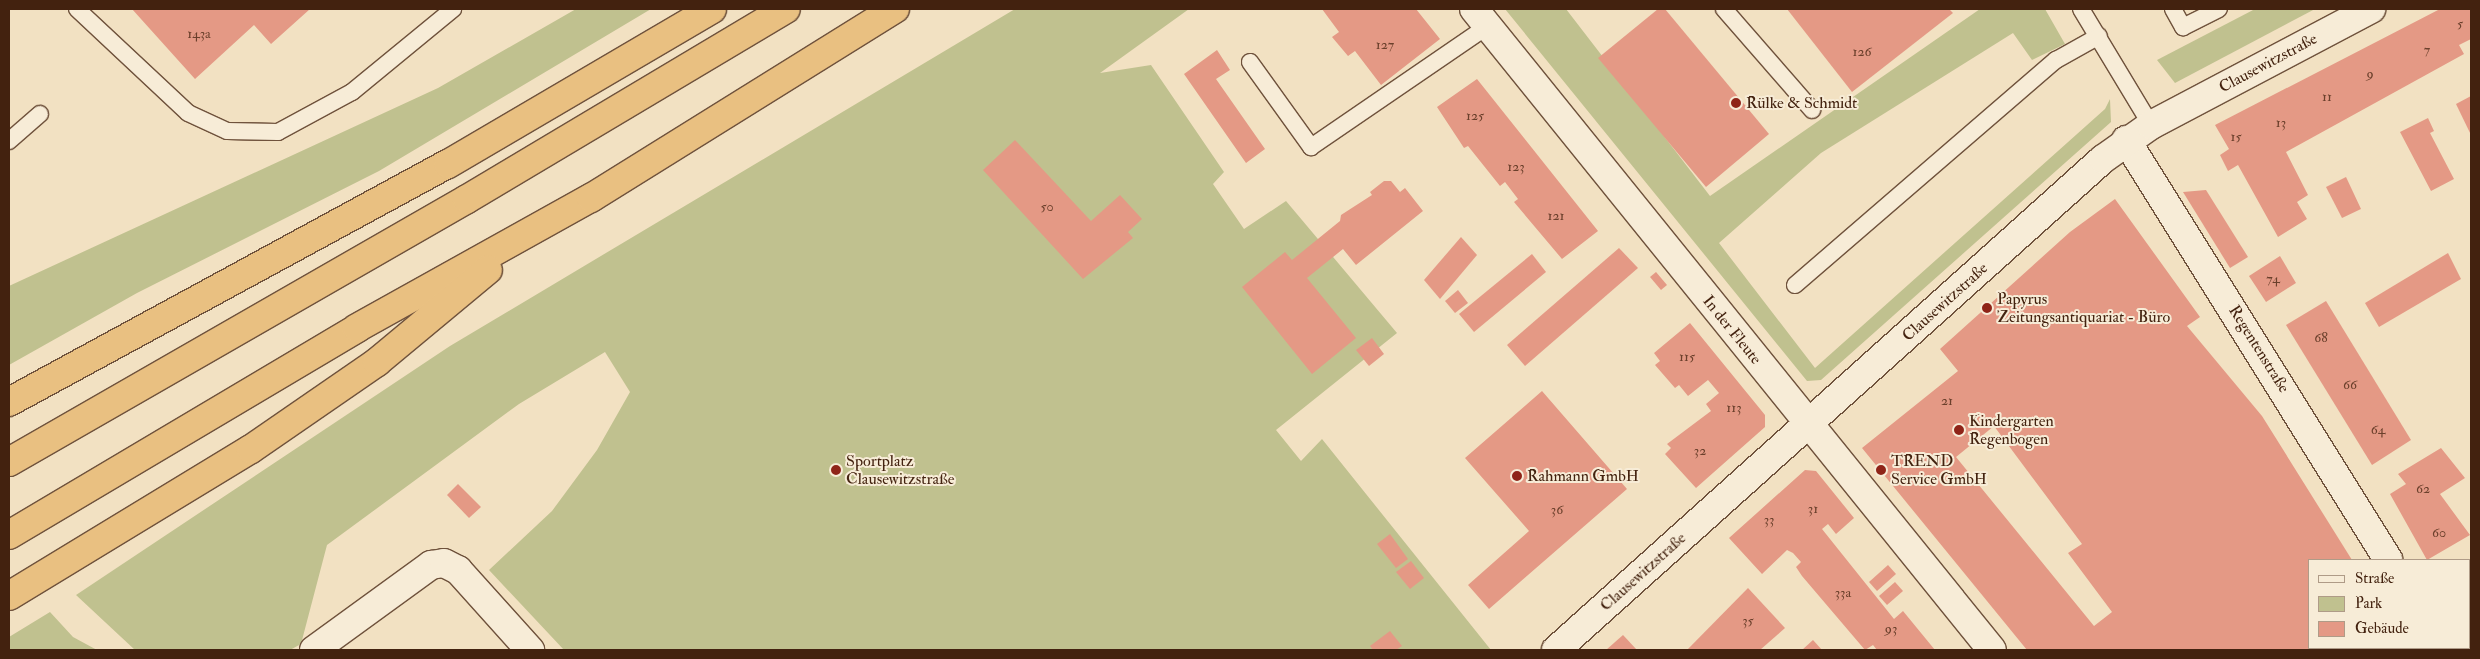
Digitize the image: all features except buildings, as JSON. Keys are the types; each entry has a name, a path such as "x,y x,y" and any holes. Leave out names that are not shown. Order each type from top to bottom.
{"highway":[{"path":"12,400 448,164 712,9"},
{"path":"9,462 467,199 786,9"},
{"path":"9,535 357,328 539,228 895,9"},
{"path":"9,596 251,449 377,362 539,228"}],"street":[{"name":"Clausewitzstraße","path":"1556,650 2126,140 2362,11"},
{"name":"In der Fleute","path":"1481,17 1992,650"},
{"name":"Regentenstraße","path":"2126,140 2387,559"},
{"path":"314,650 431,565 444,563 458,570 530,650"}],"lane":[{"path":"77,9 188,113 226,131 278,132 352,92 453,9"},
{"path":"1724,9 1812,110"},
{"path":"2081,9 2151,125"},
{"path":"2173,9 2183,27 2219,9"},
{"path":"1250,62 1311,147 1481,17"},
{"path":"1795,285 2056,60 2098,36"},
{"path":"9,140 40,114"}],"green space":[{"path":"576,9 651,9 379,171 137,293 9,365 9,286 438,88"},
{"path":"1015,9 1189,9 1100,73 1151,65 1224,172 1213,184 1244,229 1286,201 1397,333 1276,430 1301,461 1322,439 1491,650 564,650 489,570 552,511 597,450 630,392 605,352 519,404 327,545 301,644 290,650 135,650 76,595 450,346"},
{"path":"1505,9 1566,9 1710,196 1980,9 2045,9 2065,44 2032,60 2013,33 1821,153 1719,243 1815,368 2105,109 2110,99 2111,122 1821,380 1807,381"},
{"path":"2255,9 2315,9 2175,83 2157,60"},
{"path":"50,612 73,637 97,650 9,650 9,637"}],"place":[{"name":"Rülke & Schmidt","path":"1736,103"},
{"name":"Papyrus Zeitungsantiquariat - Büro","path":"1987,308"},
{"name":"Kindergarten Regenbogen","path":"1959,430"},
{"name":"Sportplatz Clausewitzstraße","path":"836,470"},
{"name":"TREND Service GmbH","path":"1881,470"},
{"name":"Rahmann GmbH","path":"1517,476"}]}
